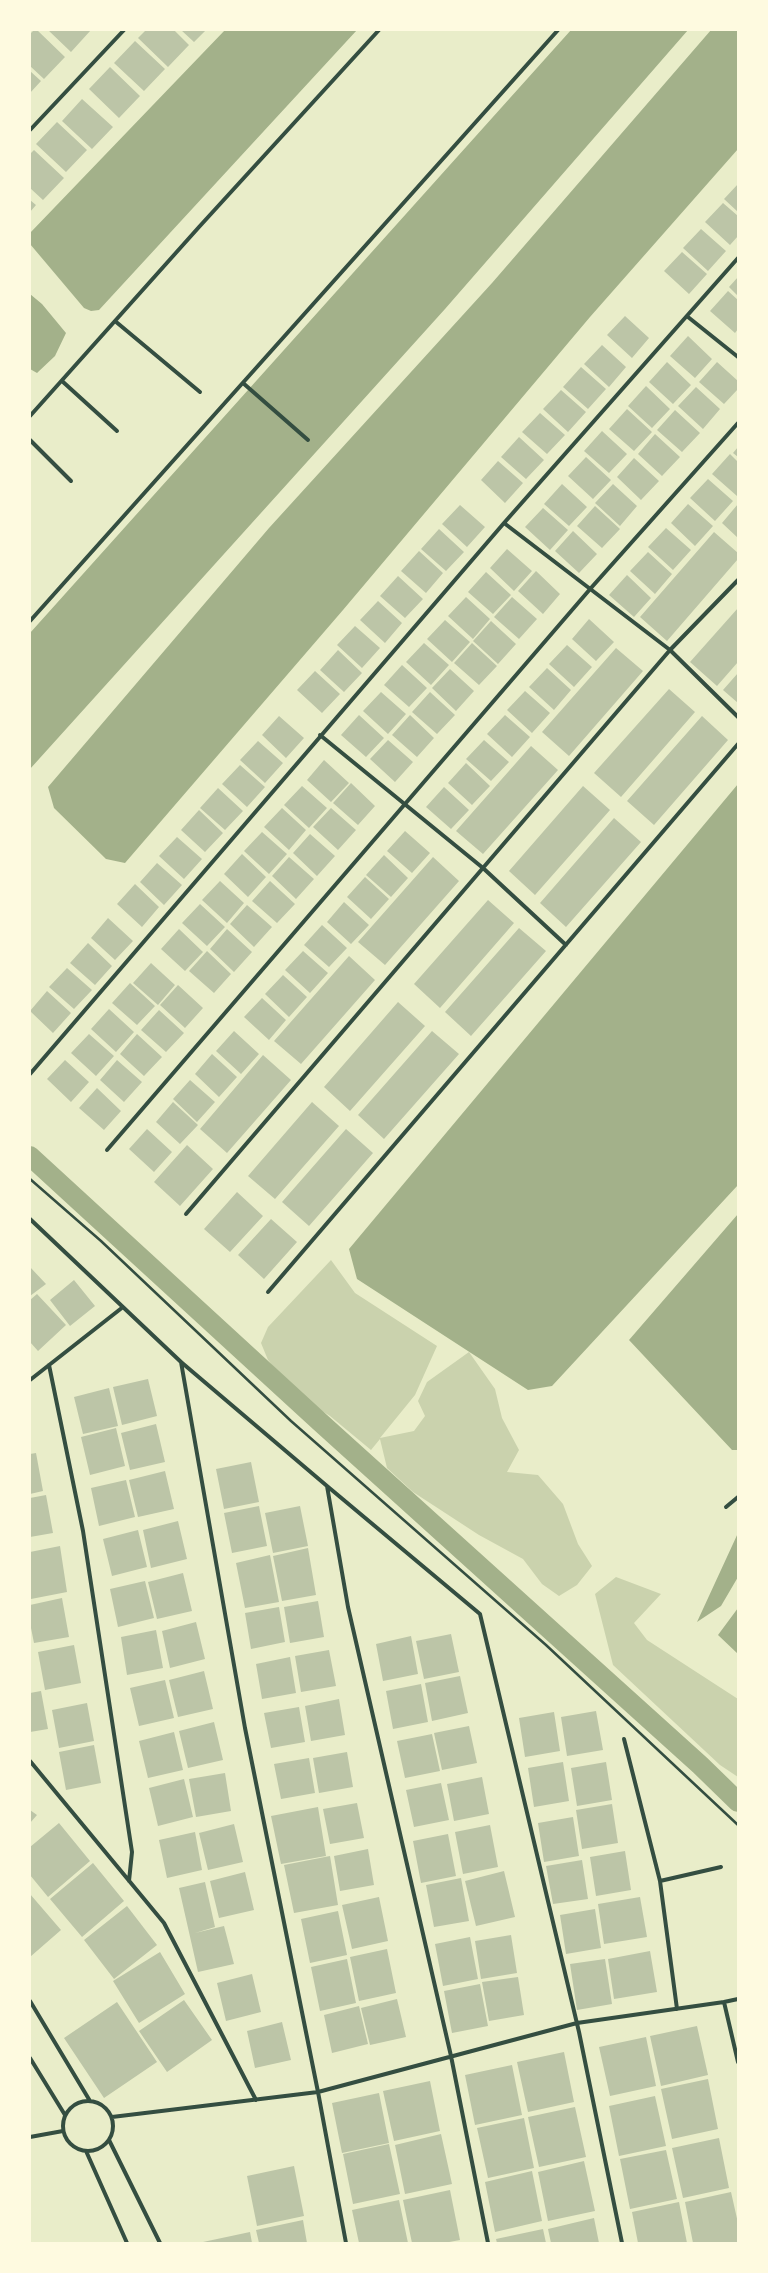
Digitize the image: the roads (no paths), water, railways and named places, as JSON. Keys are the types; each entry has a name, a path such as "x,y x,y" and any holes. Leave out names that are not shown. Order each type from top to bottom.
{"street":[{"path":"30,130 124,30"},
{"path":"30,416 379,30"},
{"path":"30,621 558,30"},
{"path":"30,1074 320,735 504,523 688,317 738,258"},
{"path":"688,317 738,357"},
{"path":"115,321 200,392"},
{"path":"62,381 117,431"},
{"path":"243,383 308,440"},
{"path":"107,1150 591,588 738,423"},
{"path":"30,440 71,481"},
{"path":"504,523 591,588 670,650 738,717"},
{"path":"186,1214 670,650 738,580"},
{"path":"320,735 483,868 566,945"},
{"path":"268,1292 738,744"},
{"path":"30,1219 181,1362 480,1614 577,2023 622,2243"},
{"path":"30,1380 123,1307"},
{"path":"181,1362 245,1728 318,2092 346,2243"},
{"path":"49,1365 83,1531 132,1852 129,1881"},
{"path":"327,1486 348,1607 451,2056 488,2243"},
{"path":"726,1507 738,1497"},
{"path":"624,1739 660,1881 677,2009"},
{"path":"30,1761 164,1923 256,2100"},
{"path":"660,1881 721,1867"},
{"path":"112,2117 318,2092 577,2023 738,1999"},
{"path":"30,2001 90,2101"},
{"path":"724,2002 738,2062"},
{"path":"30,2058 65,2115"},
{"path":"86,2152 102,2147 109,2140 113,2126 112,2117 101,2104 90,2101 76,2103 65,2115 63,2131 71,2145 86,2152 127,2243"},
{"path":"30,2137 63,2131"},
{"path":"109,2140 160,2243"}],"waterway":[{"path":"30,1156 320,1422 700,1765 738,1802"}]}
